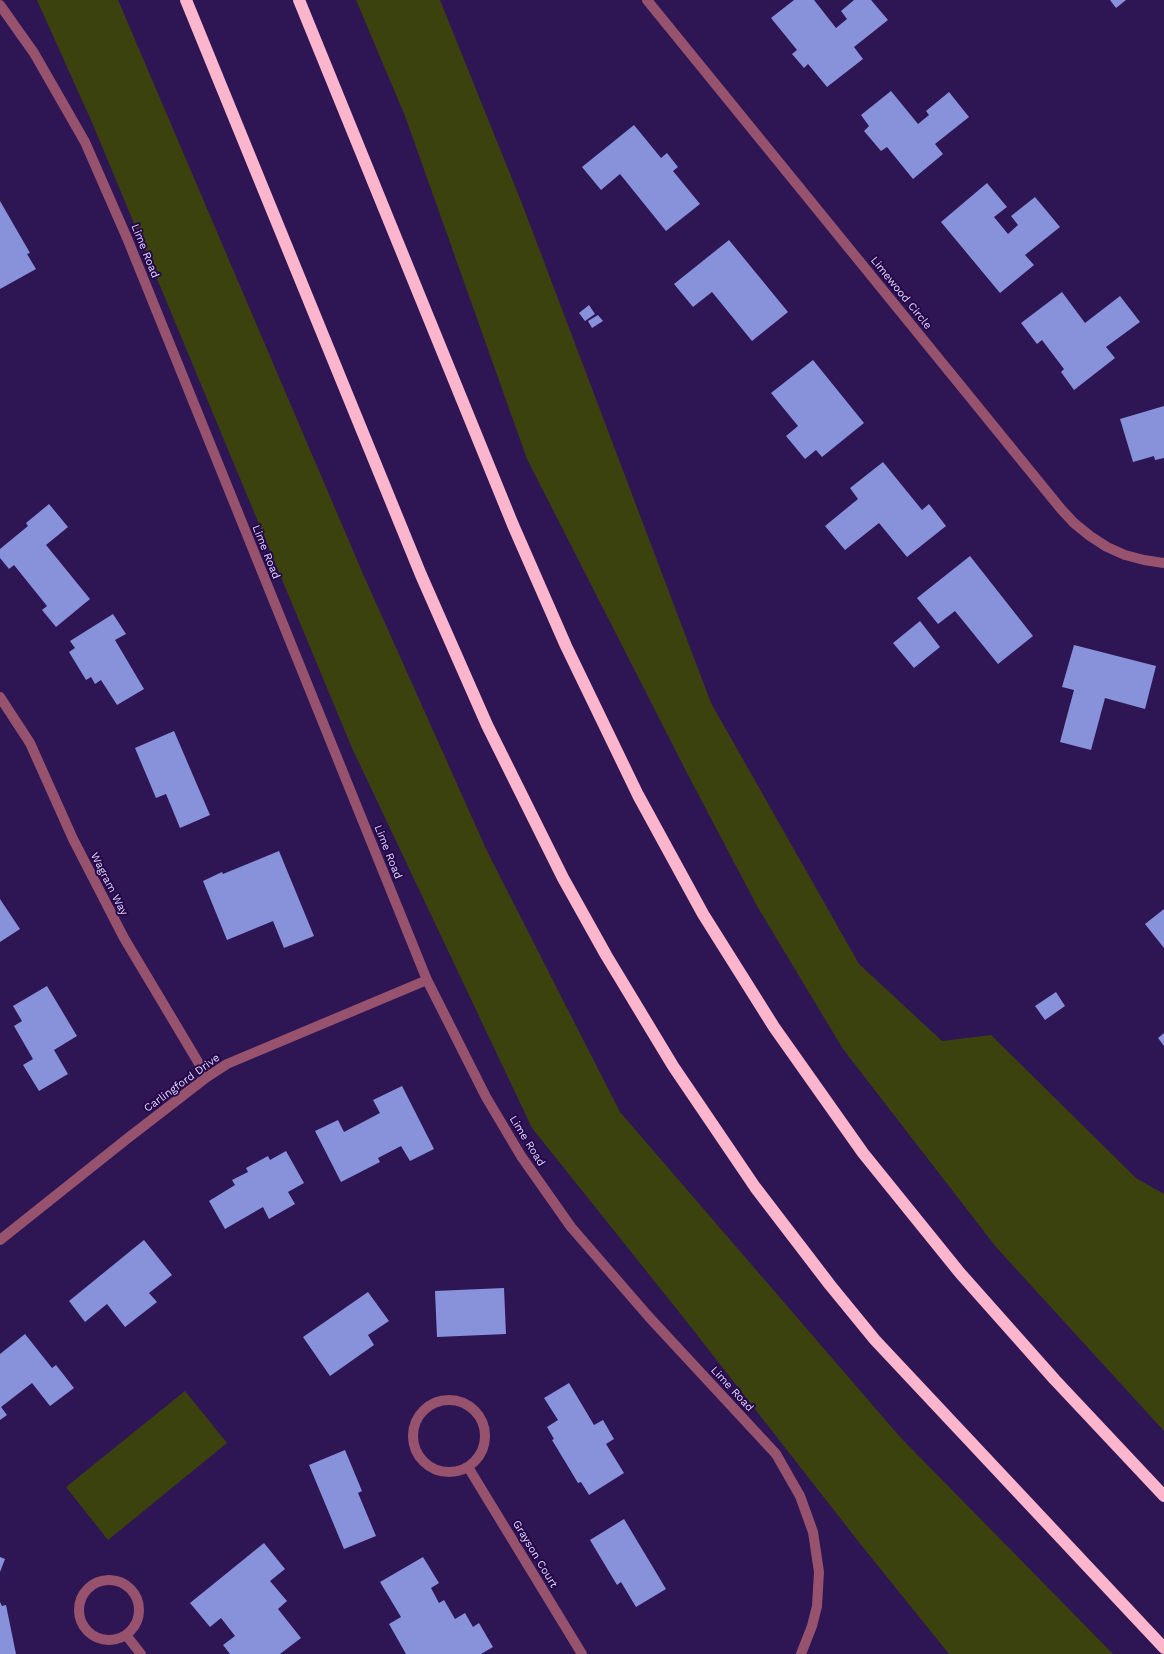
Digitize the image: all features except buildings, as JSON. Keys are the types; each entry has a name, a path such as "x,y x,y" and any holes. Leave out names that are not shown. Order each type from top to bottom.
{"highway":[{"path":"186,0 421,575 487,725 563,878 606,955 673,1066 755,1187 830,1285 875,1340 1164,1648"},
{"path":"299,0 507,511 566,646 638,795 703,914 774,1027 863,1153 960,1273 1055,1380 1164,1496"}],"street":[{"name":"Limewood Circle","path":"647,0 1074,524 1107,547 1125,555 1164,563"},
{"name":"Lime Road","path":"0,5 34,53 84,142 115,211 427,980 486,1097 521,1156 571,1227 649,1317 776,1454 800,1496 813,1532 819,1572 817,1606 812,1626 802,1652"},
{"name":"Wagram Way","path":"0,696 30,743 73,839 124,938 207,1077"},
{"name":"Carlingford Drive","path":"0,1240 207,1077 227,1064 427,980"},
{"path":"441,1400 458,1400 473,1408 481,1417 485,1428 486,1439 483,1450 477,1460 468,1467 456,1472 444,1472 432,1468 422,1460 415,1449 413,1437 415,1424 421,1413 430,1405 441,1400"},
{"name":"Grayson Court","path":"468,1467 582,1654"},
{"path":"107,1579 117,1580 126,1584 133,1591 138,1600 138,1619 133,1628 126,1635 117,1639 107,1640 97,1637 89,1632 82,1624 79,1614 80,1604 83,1595 89,1587 107,1579"},
{"path":"126,1635 142,1654"}],"green space":[{"path":"37,0 118,0 363,574 487,851 620,1112 900,1437 1113,1654 949,1654 532,1128 352,748 94,127"},
{"path":"356,0 440,0 521,201 711,703 859,964 942,1041 991,1035 1136,1178 1164,1194 1164,1431 996,1247 843,1049 757,906 685,769 527,459 405,116"},
{"path":"185,1391 227,1443 108,1540 66,1487"}]}
